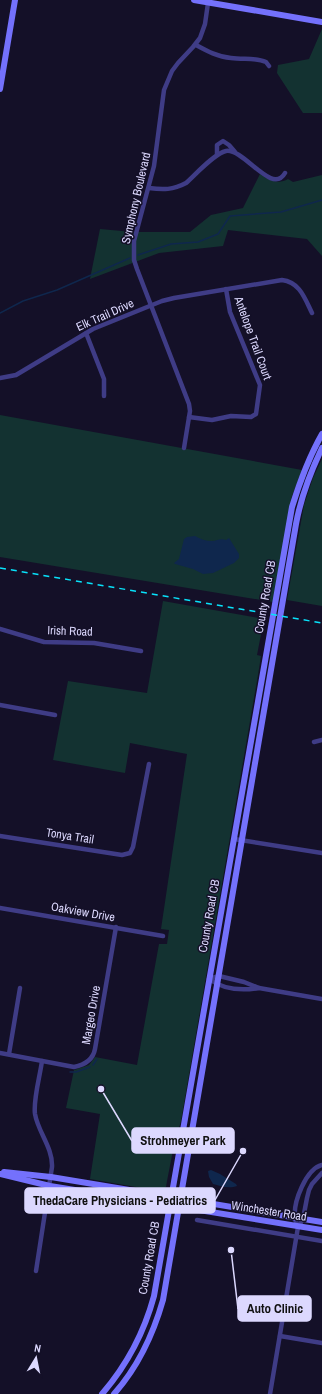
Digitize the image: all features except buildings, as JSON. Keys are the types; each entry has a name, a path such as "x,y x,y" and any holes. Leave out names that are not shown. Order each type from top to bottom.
{"main road":[{"path":"0,89 2,63 14,0"},
{"path":"194,0 322,22"},
{"name":"County Road CB","path":"114,1394 139,1360 153,1331 163,1300 278,630 279,600 292,507 306,466 322,434"},
{"name":"County Road CB","path":"102,1394 130,1357 138,1342 150,1312 154,1296 271,629 299,510 308,479 322,448"},
{"name":"Winchester Road","path":"0,1173 51,1177 322,1222"},
{"name":"Winchester Road","path":"0,1173 50,1186 322,1230"}],"street":[{"name":"Symphony Boulevard","path":"184,448 189,416 189,404 137,269 134,251 136,232 149,188 158,143 164,90 172,71 196,45 203,32 208,3"},
{"path":"196,45 216,55 233,58 256,59 266,62 269,66"},
{"path":"217,155 217,145 223,141 264,175 272,179 280,178 285,173"},
{"path":"149,188 166,190 180,186 186,183 217,155 229,151 235,152"},
{"name":"Elk Trail Drive","path":"0,378 16,375 86,333 174,298 277,280 286,280 294,284 300,290 312,313"},
{"name":"Antelope Trail Court","path":"189,416 216,420 231,416 249,418 254,416 256,411 260,385 230,312 226,289"},
{"path":"86,333 104,379 104,396"},
{"name":"Irish Road","path":"0,629 44,642 94,642 141,651"},
{"path":"0,705 55,715"},
{"path":"314,742 322,740"},
{"name":"Tonya Trail","path":"0,836 122,855 130,853 133,847 149,764"},
{"path":"234,839 322,853"},
{"name":"Oakview Drive","path":"0,908 163,936"},
{"name":"Margeo Drive","path":"0,1052 74,1067 86,1063 93,1055 95,1049 116,927"},
{"path":"209,979 219,976 244,982 259,988 322,999"},
{"path":"209,979 217,986 243,990 259,988"},
{"path":"9,1054 20,988"},
{"path":"36,1271 50,1186 52,1159 37,1121 35,1110 42,1061"},
{"path":"298,1227 294,1217 298,1197 305,1179 317,1166 322,1165"},
{"path":"270,1394 298,1227 304,1219 308,1194 312,1184 322,1173"},
{"path":"197,1220 322,1241"},
{"path":"280,1336 322,1343"}],"green space":[{"path":"322,29 322,113 303,113 277,73 278,65 309,59"},
{"path":"260,174 277,182 288,179 293,182 322,175 322,256 307,239 228,230 223,246 159,253 90,279 100,229 133,232 190,232 211,215 243,208"},
{"path":"0,415 302,470 292,496 273,602 0,557"},
{"path":"322,459 322,606 287,600 304,505 313,478"},
{"path":"163,601 264,619 257,655 261,656 258,675 181,1121 174,1145 166,1187 159,1191 90,1179 100,1114 66,1108 74,1070 89,1065 95,1057 137,1065 159,944 167,944 169,930 161,929 187,754 130,743 125,773 53,760 68,681 147,693"}],"water":[{"path":"195,536 203,540 210,541 222,539 226,540 229,538 239,554 239,558 234,563 213,573 203,574 193,569 175,564 174,563 179,559 184,539"},
{"path":"211,1170 220,1174 237,1186 228,1187 213,1184 209,1177 208,1171"}],"waterway":[{"path":"138,255 171,244 198,242 218,234 230,216 281,212 322,200"},
{"path":"0,313 23,301 57,290 130,258"},
{"path":"93,1065 97,1059"},
{"path":"70,1072 76,1072 90,1067"}],"railway":[{"path":"0,568 322,623"}],"place":[{"name":"Strohmeyer Park","path":"101,1089"},
{"name":"ThedaCare Physicians - Pediatrics","path":"243,1151"},
{"name":"Auto Clinic","path":"231,1250"}]}
